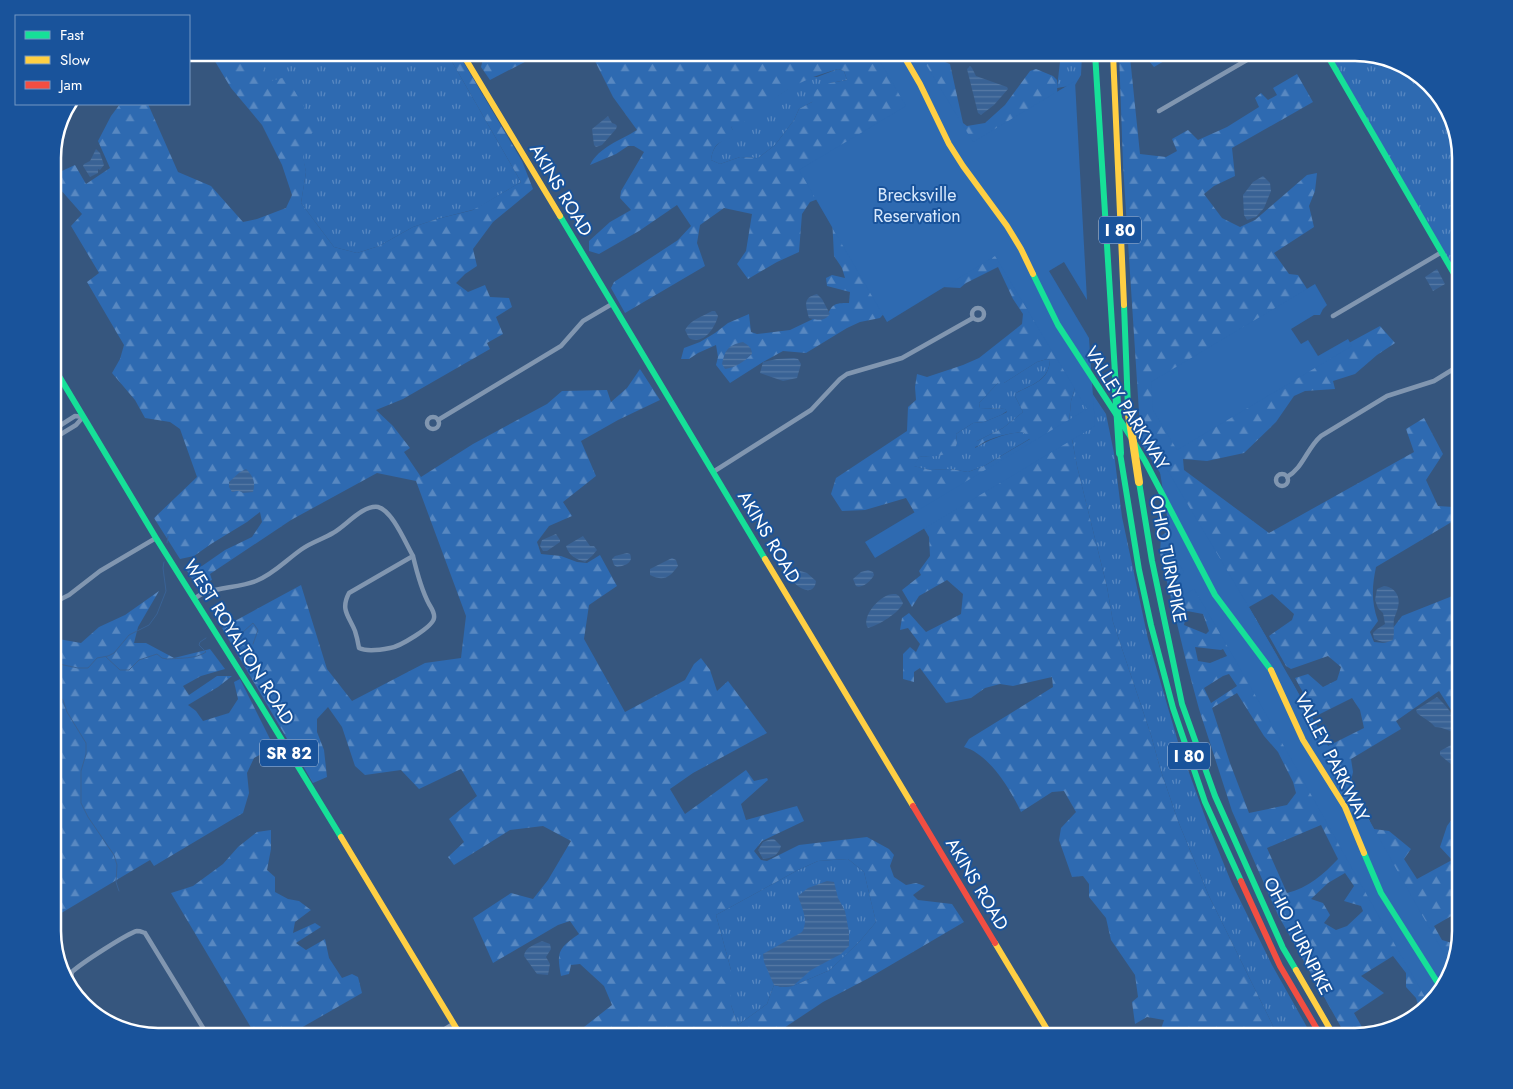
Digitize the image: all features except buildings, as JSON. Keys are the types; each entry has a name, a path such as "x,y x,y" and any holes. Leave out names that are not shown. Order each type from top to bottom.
{"main road":[{"name":"AKINS ROAD","path":"467,61 1046,1028"},
{"name":"VALLEY PARKWAY","path":"907,61 963,166 1007,226 1021,249 1058,325 1141,454 1215,595 1270,668 1303,740 1345,807 1381,893 1437,982"},
{"name":"OHIO TURNPIKE","path":"1096,61 1120,453 1140,570 1152,625 1172,708 1205,802 1280,966 1316,1028"},
{"name":"OHIO TURNPIKE","path":"1113,61 1128,408 1152,561 1182,704 1215,796 1283,948 1329,1028"},
{"path":"1331,61 1452,270"},
{"name":"WEST ROYALTON ROAD","path":"61,380 456,1028"}],"street":[{"path":"1159,112 1244,61"},
{"path":"1333,316 1442,252"},
{"path":"438,420 560,346 584,321 612,304"},
{"path":"712,472 812,410 846,374 902,358 974,318"},
{"path":"1287,477 1296,471 1313,444 1321,436 1387,396 1434,381 1452,370"},
{"path":"61,425 75,416 83,417"},
{"path":"61,434 83,417"},
{"path":"194,599 206,592 243,585 266,576 305,547 340,529 347,522 370,508 378,508 388,513 413,556 422,591 434,611 434,620 427,627 398,646 390,648 364,650 359,648 344,601 349,593 413,556"},
{"path":"61,599 102,570 156,538"},
{"path":"71,975 76,967 137,931 145,933 203,1028"},
{"path":"447,1028 453,1024"}],"green space":[{"path":"215,61 259,61 270,81 286,77 317,128 301,145 306,172 301,203 334,247 357,253 379,246 413,227 473,210 521,182 452,61 463,61 522,161 533,189 493,222 473,249 477,266 456,283 468,292 485,285 490,297 509,298 512,307 496,317 503,334 487,343 490,349 403,399 376,410 393,426 410,448 404,452 421,477 473,444 547,404 562,391 607,390 611,402 627,388 640,369 660,400 618,420 581,441 596,476 563,502 572,516 549,526 537,542 541,554 561,556 577,562 587,563 600,555 617,586 589,605 584,639 625,712 685,680 694,664 701,658 710,670 717,691 728,681 767,733 693,773 670,789 685,814 746,770 754,781 767,778 768,780 741,804 746,820 797,806 804,821 762,841 754,851 761,860 767,861 799,845 867,837 889,849 894,855 890,866 894,877 906,885 916,883 925,886 913,895 918,900 952,904 964,922 867,979 823,1002 784,1028 583,1028 612,1005 604,986 580,964 571,965 569,974 561,976 559,955 563,947 579,934 570,921 558,925 493,963 473,918 511,893 533,899 548,880 571,841 543,826 510,830 454,865 448,857 464,842 449,819 477,796 461,769 419,789 401,770 365,775 355,766 342,727 328,707 317,719 317,732 324,750 327,777 313,783 222,628 301,585 327,669 352,701 425,663 461,658 466,616 416,481 377,473 291,520 210,574 212,580 197,586 187,571 202,566 225,550 252,537 262,522 260,512 194,556 180,559 154,518 197,477 180,429 170,422 145,418 135,400 112,373 120,359 124,345 87,282 99,273 71,226 82,214 61,190 61,171 75,165 86,184 110,168 98,141 111,116 119,105 148,105 178,172 211,186 243,222 257,219 286,208 292,195 282,165 262,125 231,88","holes":["848,859 864,872 876,922 860,941 830,970 793,986 782,987 774,985 767,1004 738,1025 731,1005 731,970 716,915 818,861"]},
{"path":"259,61 452,61 521,182 476,209 413,227 379,246 357,253 334,247 301,203 306,172 300,145"},
{"path":"482,61 527,61 490,80 481,67"},
{"path":"595,61 895,61 1078,378 1071,401 1069,423 1077,466 1107,587 1113,622 1178,821 1209,896 1274,1028 1161,1028 1164,1020 1147,1017 1135,1024 1132,1002 1138,997 1135,975 1111,940 1106,918 1089,897 1089,884 1083,876 1072,877 1059,840 1061,828 1076,812 1064,791 1052,792 1021,812 998,774 982,757 964,747 969,739 1053,687 1052,677 1013,686 1000,684 985,688 971,698 946,703 920,668 914,672 914,682 903,679 903,654 910,647 916,652 920,644 908,628 900,630 902,618 909,613 926,632 961,614 963,594 947,580 919,596 912,607 902,590 921,575 919,571 930,556 929,537 906,498 865,510 842,511 831,494 836,478 907,431 908,407 916,400 917,374 927,377 979,358 1022,324 1023,314 1013,299 998,267 960,288 924,286 889,308 880,318 860,322 847,328 806,353 783,351 730,383 716,365 718,357 716,345 689,359 681,359 684,348 700,342 728,323 749,314 751,332 757,334 790,330 813,319 826,317 832,307 837,304 849,303 850,292 827,286 826,278 832,275 845,278 842,268 834,256 832,217 826,196 810,202 802,214 799,252 748,279 737,264 746,251 752,214 724,208 700,225 697,243 705,266 625,313 611,288 614,282 678,240 691,226 677,205 639,231 599,254 589,251 589,241 610,222 631,210 620,198 621,191 644,152 634,146 628,146 616,154 590,165 599,153 611,144 637,130 613,97","holes":["838,69 844,71 847,80 830,83 815,90 812,102 799,109 794,120 775,145 758,158 740,157 720,164 711,160 716,146 734,136 737,131 731,127 746,121 782,93 797,84","1050,360 1047,373 1039,381 1016,393 1015,396 1023,412 1003,428 977,441 971,447 1000,436 1018,432 1023,432 1030,439 984,466 968,472 950,469 930,470 914,466 919,457 947,454 955,448 957,443 956,434 973,423 984,422 1007,411 1005,409 980,408 979,403 998,383 1004,383 1037,362"]},
{"name":"Brecksville Reservation","path":"880,61 924,61 973,142 1075,81 1087,300 1064,262 1049,271 1089,338 1095,426 875,558 865,542 1087,409 995,256 887,322 799,170 906,106"},
{"path":"913,61 942,61 950,64 963,123 967,126 985,123 1005,105 1030,71 1036,69 1053,76 1057,80 1058,141 1024,221"},
{"path":"1060,61 1082,61 1081,75 1075,85 1057,88"},
{"path":"1119,61 1130,61 1140,154 1166,157 1177,151 1172,139 1188,130 1198,140 1227,127 1259,107 1255,98 1261,93 1268,100 1277,95 1273,88 1297,74 1313,102 1232,148 1235,176 1214,186 1204,194 1222,218 1240,227 1255,220 1307,175 1317,173 1315,191 1309,206 1314,227 1274,253 1289,274 1298,275 1316,303 1284,327 1312,363 1380,326 1395,343 1377,355 1355,374 1333,381 1335,389 1305,391 1294,396 1276,422 1244,453 1207,461 1183,459 1184,470 1269,533 1414,452 1406,429 1424,418 1443,454 1426,480 1438,506 1452,507 1452,522 1376,567 1373,594 1378,621 1370,632 1374,642 1385,643 1402,616 1452,596 1452,711 1439,691 1396,721 1401,729 1351,759 1353,772 1350,785 1374,829 1389,831 1411,849 1404,859 1417,879 1452,860 1452,916 1434,926 1442,940 1451,943 1447,962 1439,979 1288,675 1328,746 1364,728 1360,710 1352,698 1316,716 1295,678 1308,674 1323,687 1337,680 1341,667 1328,656 1291,669 1286,666 1269,636 1292,620 1294,614 1272,594 1249,607 1283,666 1141,443 1123,165"},
{"path":"1149,61 1164,61 1154,67"},
{"path":"1333,61 1368,62 1398,71 1414,81 1432,99 1442,115 1451,145 1452,158 1452,266"},
{"path":"838,69 844,71 847,80 830,83 812,102 799,109 794,120 775,145 758,158 740,157 720,164 711,160 716,146 730,138 733,130 731,127 794,85 810,77 817,77"},
{"path":"1315,284 1327,305 1320,315 1314,315 1291,329 1301,344 1308,340 1318,356 1348,339 1352,346 1177,450 1153,410 1151,382"},
{"path":"1050,360 1049,367 1043,377 1016,393 1015,396 1023,412 1003,428 977,441 975,448 1004,435 1023,432 1031,438 984,466 968,472 950,469 930,470 913,466 919,457 942,455 957,444 956,434 973,423 984,422 1007,412 1005,409 980,408 979,403 998,383 1004,383 1037,362"},
{"path":"1078,378 1086,384 1106,414 1114,453 1122,517 1148,639 1178,742 1232,884 1272,965 1307,1028 1274,1028 1209,896 1178,821 1113,622 1107,587 1077,466 1069,423 1071,401"},
{"path":"1157,453 1279,660 1447,959 1442,974 1425,997 1194,589 1175,600 1171,581 1184,572 1173,554"},
{"path":"1170,530 1434,987 1418,1004 1416,998 1406,987 1406,973 1393,956 1361,976 1384,993 1354,1013 1362,1027 1342,1028 1278,915 1232,811 1199,709 1160,553 1161,536","holes":["1187,611 1203,614 1209,631 1206,634 1184,625","1195,647 1223,649 1227,656 1210,663 1198,661","1229,674 1237,686 1211,703 1204,688","1237,693 1264,736 1278,752 1293,782 1296,793 1287,805 1249,813 1212,708","1321,825 1338,859 1315,880 1302,888 1287,893 1267,848","1345,873 1354,886 1344,901 1361,906 1363,911 1347,926 1336,930 1324,923 1330,915 1323,903 1311,899 1328,883"]},
{"path":"159,591 138,627 134,643 146,643 174,658 210,649 225,669 201,676 183,686 189,695 217,676 232,676 188,705 196,711 203,721 229,713 238,699 234,682 240,679 274,747 254,758 247,773 249,793 243,813 154,866 150,860 61,913 61,639 81,643 99,627 125,615"},
{"path":"1452,819 1452,860 1440,847 1447,826"},
{"path":"271,830 271,849 267,870 275,877 275,892 288,899 299,901 311,910 295,922 293,933 315,923 321,927 296,943 306,950 325,939 329,958 342,978 352,974 358,977 362,993 301,1028 251,1028 171,893 193,886 223,864 238,847 257,832"},
{"path":"848,859 864,872 876,922 860,941 830,970 793,986 774,985 767,1004 738,1025 731,1005 731,970 716,915 818,861"}],"shaded area":[{"path":"970,66 976,76 1008,89 994,105 981,115 978,113 967,69"},
{"path":"608,116 612,123 617,126 616,129 602,145 596,147 594,145 592,129"},
{"path":"96,149 100,153 104,165 100,170 98,169 98,173 90,177 83,166 90,161"},
{"path":"1263,176 1270,183 1271,191 1264,208 1256,217 1247,220 1244,215 1243,195 1253,182"},
{"path":"1437,269 1445,284 1433,291 1425,277"},
{"path":"817,294 830,314 828,317 818,320 809,318 806,303 809,298"},
{"path":"715,311 718,316 708,334 699,340 689,338 685,330 687,326"},
{"path":"743,342 749,347 752,354 740,364 725,369 722,364 728,348"},
{"path":"798,359 801,364 797,378 783,381 760,373 763,362"},
{"path":"246,469 253,479 253,492 232,492 229,482"},
{"path":"556,534 560,542 547,551 543,551 540,546 542,540"},
{"path":"583,536 590,546 594,546 597,550 585,562 573,557 566,546"},
{"path":"627,553 631,557 629,562 620,567 614,565 612,559 615,556"},
{"path":"672,558 676,560 678,566 669,576 659,578 650,575 650,569"},
{"path":"797,570 807,573 816,581 812,589 803,589 795,584 790,575 791,572"},
{"path":"868,570 873,572 873,577 864,585 856,586 853,579 861,572"},
{"path":"1384,586 1394,590 1399,600 1394,619 1393,640 1385,643 1374,639 1373,633 1385,624 1383,613 1378,608 1375,600 1377,589"},
{"path":"896,594 903,603 901,607 888,618 868,628 866,624 871,609 884,597"},
{"path":"1437,697 1452,714 1452,732 1435,727 1417,713 1416,710"},
{"path":"1452,744 1452,765 1440,755 1440,751"},
{"path":"774,839 781,846 780,849 774,856 763,859 758,850 763,842"},
{"path":"827,881 834,882 838,898 845,911 849,932 849,946 841,954 811,970 793,986 782,987 774,985 764,962 763,954 802,932 805,919 798,896 808,888"},
{"path":"542,941 550,944 551,949 546,957 550,964 548,975 537,974 524,956 528,948"}],"waterway":[{"path":"167,543 168,536"},
{"path":"61,664 88,668 97,658 114,653 129,635 149,625 157,614 166,591 164,562"},
{"path":"226,628 235,638 241,639 243,632 253,623 258,630 253,644"},
{"path":"106,657 120,670 129,670 139,660 157,654 167,659 187,658 202,654 206,652 199,645 206,638"},
{"path":"61,698 67,712 86,743 86,754 81,771 81,803 88,817 114,855 117,865 116,882 119,891"}],"traffic: fast":[{"path":"1096,61 1116,389"},
{"path":"1331,61 1452,270"},
{"path":"560,216 765,559"},
{"path":"1033,274 1058,325 1145,461 1215,595 1271,670"},
{"path":"1124,305 1128,408"},
{"path":"61,379 156,538 341,837"},
{"path":"1116,389 1120,453"},
{"path":"1120,453 1139,570 1151,625 1173,708 1205,802 1241,881"},
{"path":"1139,482 1152,561 1182,704 1215,796 1283,948 1296,970"},
{"path":"1364,853 1381,893 1437,982"}],"traffic: slow":[{"path":"467,61 560,216"},
{"path":"907,61 949,144 1007,226 1033,274"},
{"path":"1113,61 1124,305"},
{"path":"1128,408 1139,482"},
{"path":"765,559 913,806"},
{"path":"1271,670 1303,740 1345,807 1364,853"},
{"path":"341,837 456,1028"},
{"path":"995,943 1046,1028"},
{"path":"1296,970 1329,1028"}],"traffic: jam":[{"path":"913,806 995,943"},
{"path":"1241,881 1280,966 1316,1028"}]}
